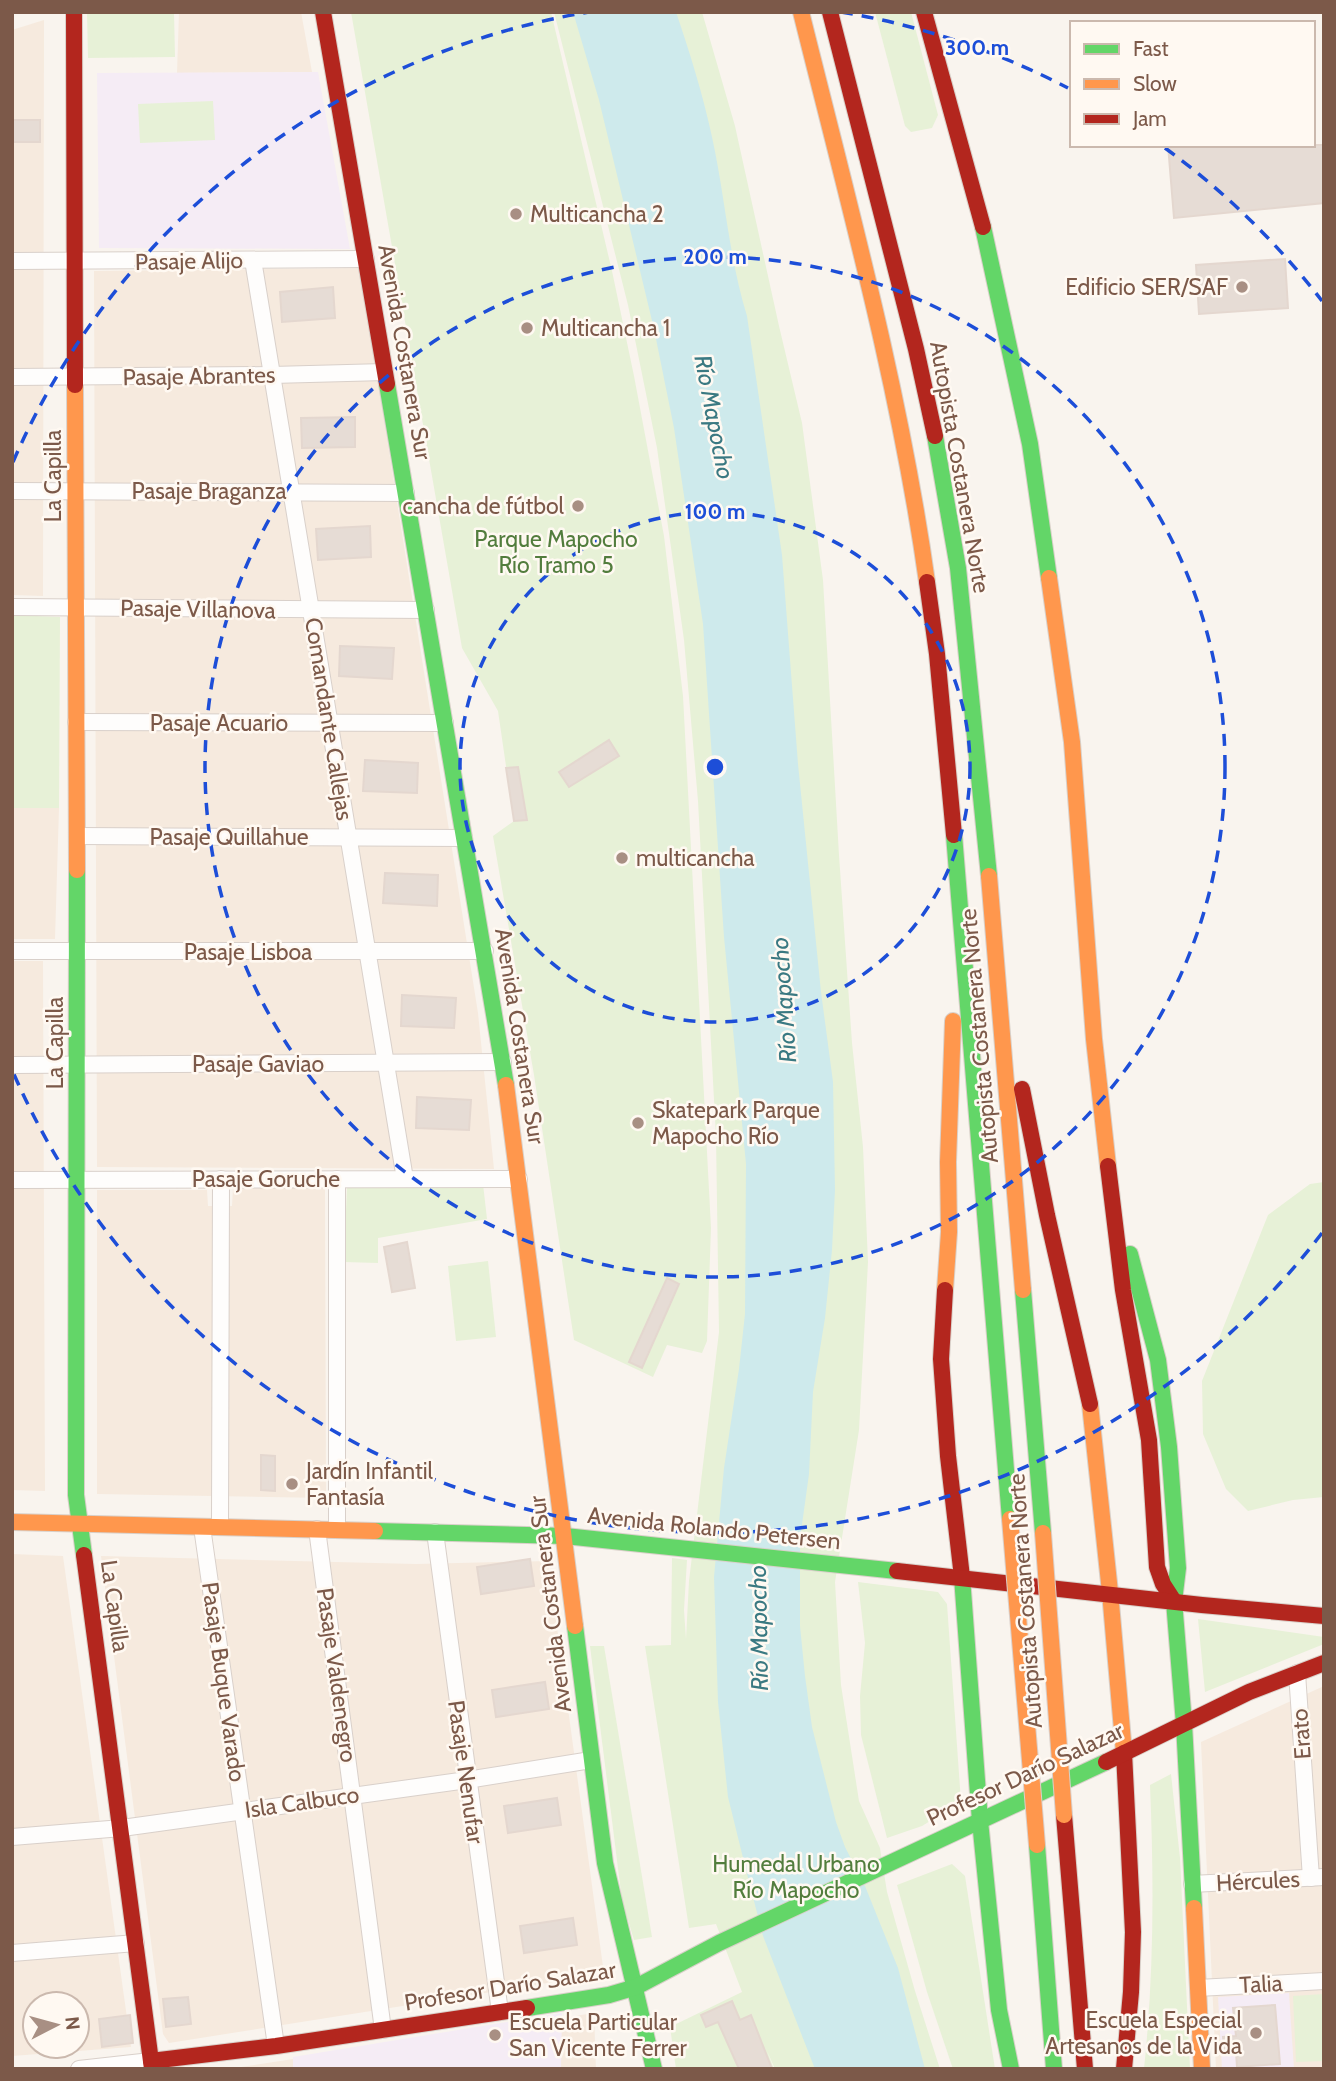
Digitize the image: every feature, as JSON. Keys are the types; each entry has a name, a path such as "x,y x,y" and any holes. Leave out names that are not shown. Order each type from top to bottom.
{"main road":[{"name":"La Capilla","path":"74,12 78,1065 76,1485 152,2065"},
{"name":"Avenida Costanera Sur","path":"323,12 503,1062 610,1891 636,1987 653,2069"},
{"name":"Autopista Costanera Norte","path":"801,12 887,361 919,524 946,731 1054,2069"},
{"name":"Autopista Costanera Norte","path":"830,12 913,336 946,494 968,647 1085,2069"},
{"path":"924,12 989,248 1032,455 1072,742 1094,1039 1108,1170 1123,1290 1149,1440 1157,1567 1163,1584 1174,1601 1184,1724 1202,2069"},
{"path":"960,893 954,951 948,1149 949,1232 941,1359 948,1456 962,1577 980,1821 999,2010 1011,2069"},
{"path":"991,912 1038,1176 1089,1391 1124,1753 1133,1932 1124,2069"},
{"name":"Avenida Rolando Petersen","path":"12,1522 565,1536 661,1544 1324,1616"},
{"name":"Profesor Darío Salazar","path":"152,2065 609,1995 636,1987 719,1943 1260,1687 1324,1663"}],"street":[{"name":"Pasaje Alijo","path":"12,261 366,259"},
{"name":"Comandante Callejas","path":"253,260 405,1179"},
{"name":"Pasaje Abrantes","path":"12,377 385,372"},
{"name":"Pasaje Braganza","path":"12,491 406,493"},
{"name":"Pasaje Villanova","path":"12,607 426,610"},
{"name":"Pasaje Acuario","path":"76,722 445,723"},
{"name":"Pasaje Quillahue","path":"77,836 464,838"},
{"name":"Pasaje Lisboa","path":"12,951 485,951"},
{"name":"Pasaje Gaviao","path":"12,1065 503,1062"},
{"path":"220,1527 221,1179"},
{"path":"337,1179 337,1530"},
{"name":"Pasaje Goruche","path":"12,1180 519,1179"},
{"name":"Pasaje Buque Varado","path":"202,1527 276,2046"},
{"name":"Pasaje Valdenegro","path":"317,1529 383,2029"},
{"name":"Pasaje Nenufar","path":"435,1532 500,2012"},
{"name":"Erato","path":"1297,1673 1317,1878"},
{"name":"Isla Calbuco","path":"12,1837 121,1828 591,1760"},
{"name":"Hércules","path":"1192,1884 1317,1878"},
{"path":"12,1953 136,1943"},
{"name":"Talia","path":"1198,1988 1324,1981"},
{"name":"Profesor Darío Salazar","path":"79,2069 152,2065"}],"shaded area":[{"path":"179,12 301,12 312,72 177,73"},
{"path":"44,20 43,596 12,595 12,30"},
{"path":"318,72 350,249 99,248 97,73"},
{"path":"360,268 478,1013 494,1169 97,1167 94,271"},
{"path":"12,808 59,808 55,939 12,939"},
{"path":"12,961 43,961 45,1491 12,1490"},
{"path":"325,1187 326,1498 97,1494 97,1190 207,1190 208,1206 232,1206 233,1188"},
{"path":"12,1554 63,1556 131,2047 91,2050 91,1990 21,1990 21,2055 12,2056"},
{"path":"101,1556 416,1564 548,1561 604,1974 169,2043 163,2034"},
{"path":"1324,1686 1324,2069 1216,2069 1201,1742"},
{"name":"Escuela Especial Artesanos de la Vida","path":"1289,1993 1294,2069 1222,2069 1218,1997"},
{"name":"Escuela Particular San Vicente Ferrer","path":"562,2013 561,2069 293,2069 293,2057"},
{"name":"Escuela Particular San Vicente Ferrer","path":"594,2013 596,2069 228,2069"}],"green space":[{"path":"87,12 174,12 175,57 88,58"},
{"name":"Parque Mapocho Río Tramo 5","path":"351,12 551,12 612,271 664,536 683,696 711,1228 707,1341 702,1353 667,1345 653,1377 574,1340 534,1075 493,836 514,821 498,711 462,648"},
{"name":"Humedal Urbano Río Mapocho","path":"554,12 702,12 735,126 802,423 823,580 852,1043 863,1147 868,1262 859,1430 835,1582 841,1685 859,1801 880,1848 887,1892 940,2069 775,2069 767,2051 774,2069 676,2069 670,2027 742,1992 716,1924 689,1928 645,1646 671,1645 672,1558 687,1560 684,1610 686,1639 689,1581 719,1332 716,1137 698,801 684,640 657,448 628,305"},
{"path":"875,12 911,12 938,115 932,128 911,132 905,126"},
{"path":"213,101 215,140 140,143 138,104"},
{"path":"12,615 60,617 59,808 12,808"},
{"path":"1324,1182 1324,1497 1293,1500 1248,1511 1226,1489 1203,1434 1202,1381 1268,1215 1310,1184"},
{"path":"483,1184 487,1219 378,1238 378,1263 344,1262 347,1186"},
{"path":"488,1261 496,1337 456,1341 448,1266"},
{"path":"858,1582 938,1592 947,1604 961,1802 922,1826 887,1838 861,1735 860,1696 865,1643"},
{"path":"1198,1619 1324,1637 1324,1644 1205,1692"},
{"path":"590,1646 604,1646 652,1937 634,1940 622,1900"},
{"path":"1171,1774 1180,1858 1190,2069 1144,2069 1152,1927 1150,1785"},
{"path":"952,1864 965,1876 995,2069 953,2069 927,1992 897,1885"},
{"path":"1324,1994 1324,2061 1296,2062 1293,1996"}],"water":[{"name":"Humedal Urbano Río Mapocho","path":"573,12 676,12 708,121 736,272 747,316 782,555 798,764 833,1082 835,1190 832,1250 813,1392 809,1474 800,1539 800,1626 805,1676 812,1727 836,1822 898,1968 925,2069 815,2069 763,1936 728,1797 718,1702 714,1577 724,1468 745,1314 746,1164 724,937 703,624 674,428 654,329 599,100"}],"building":[{"path":"12,120 40,120 40,142 12,142"},
{"path":"1324,145 1324,203 1174,218 1168,147"},
{"name":"Edificio SER/SAF","path":"1285,259 1288,308 1199,314 1196,265"},
{"path":"333,287 335,318 282,322 280,292"},
{"path":"355,417 355,447 302,448 301,418"},
{"path":"370,526 371,557 318,560 316,529"},
{"path":"340,646 394,648 392,679 339,676"},
{"path":"609,740 619,756 569,787 559,772"},
{"path":"365,760 418,763 417,793 363,791"},
{"path":"518,767 527,820 514,821 506,768"},
{"path":"385,873 438,875 437,906 383,903"},
{"path":"402,995 456,998 454,1028 401,1026"},
{"path":"417,1097 471,1100 469,1130 416,1128"},
{"path":"407,1242 415,1288 392,1292 384,1247"},
{"path":"667,1278 679,1284 642,1368 629,1362"},
{"path":"261,1455 275,1456 275,1491 261,1490"},
{"path":"530,1559 534,1586 481,1594 477,1567"},
{"path":"545,1682 549,1709 496,1717 492,1690"},
{"path":"557,1798 561,1825 508,1833 504,1806"},
{"path":"573,1918 577,1945 524,1953 520,1926"},
{"path":"188,1997 191,2024 166,2027 163,1999"},
{"path":"732,2001 740,2020 751,2015 772,2069 739,2069 718,2022 706,2027 701,2015"},
{"path":"1275,2005 1280,2064 1237,2067 1236,2052 1225,2053 1223,2037 1236,2036 1233,2008"},
{"path":"130,2015 133,2043 102,2047 99,2019"}],"traffic: fast":[{"path":"983,227 1030,444 1049,578"},
{"path":"387,384 506,1085"},
{"path":"935,436 958,568 989,876"},
{"path":"954,835 1010,1519"},
{"path":"77,870 76,1495 84,1555"},
{"path":"1130,1254 1158,1360 1169,1447 1178,1568 1174,1601 1194,1908"},
{"path":"1023,1290 1043,1533"},
{"path":"375,1531 565,1536 897,1571"},
{"path":"962,1577 980,1821"},
{"path":"575,1626 605,1863 654,2069"},
{"path":"527,2008 609,1995 636,1987 719,1943 1106,1762"},
{"path":"980,1821 999,2010 1011,2069"},
{"path":"1037,1845 1054,2069"}],"traffic: slow":[{"path":"801,12 888,367 927,582"},
{"path":"75,385 77,870"},
{"path":"1049,578 1072,742 1094,1039 1108,1166"},
{"path":"989,876 1023,1290"},
{"path":"945,1290 949,1232 948,1162 953,1021"},
{"path":"506,1085 575,1626"},
{"path":"1090,1404 1110,1592"},
{"path":"1010,1519 1037,1845"},
{"path":"12,1522 375,1531"},
{"path":"1043,1533 1064,1815"},
{"path":"1110,1592 1124,1753"},
{"path":"1194,1908 1202,2069"}],"traffic: jam":[{"path":"74,12 75,385"},
{"path":"323,12 387,384"},
{"path":"830,12 916,349 935,436"},
{"path":"924,12 983,227"},
{"path":"927,582 937,654 954,835"},
{"path":"1022,1089 1047,1215 1090,1404"},
{"path":"1108,1166 1123,1290 1149,1440 1157,1567 1163,1584 1174,1601"},
{"path":"945,1290 941,1359 948,1456 962,1577"},
{"path":"84,1555 152,2069"},
{"path":"897,1571 1324,1616"},
{"path":"1106,1762 1249,1692 1324,1663"},
{"path":"1124,1753 1133,1932 1124,2069"},
{"path":"1064,1815 1085,2069"},
{"path":"151,2061 276,2046 527,2008"}],"place":[{"name":"Multicancha 2","path":"516,214"},
{"name":"Edificio SER/SAF","path":"1242,287"},
{"name":"Multicancha 1","path":"527,328"},
{"name":"cancha de fútbol","path":"578,506"},
{"name":"multicancha","path":"622,858"},
{"name":"Skatepark Parque Mapocho Río","path":"638,1123"},
{"name":"Jardín Infantil Fantasía","path":"292,1484"},
{"name":"Escuela Especial Artesanos de la Vida","path":"1256,2033"},
{"name":"Escuela Particular San Vicente Ferrer","path":"495,2035"}],"water label":[{"name":"Río Mapocho","path":"714,417"},
{"name":"Río Mapocho","path":"784,1000"},
{"name":"Río Mapocho","path":"759,1628"}]}
